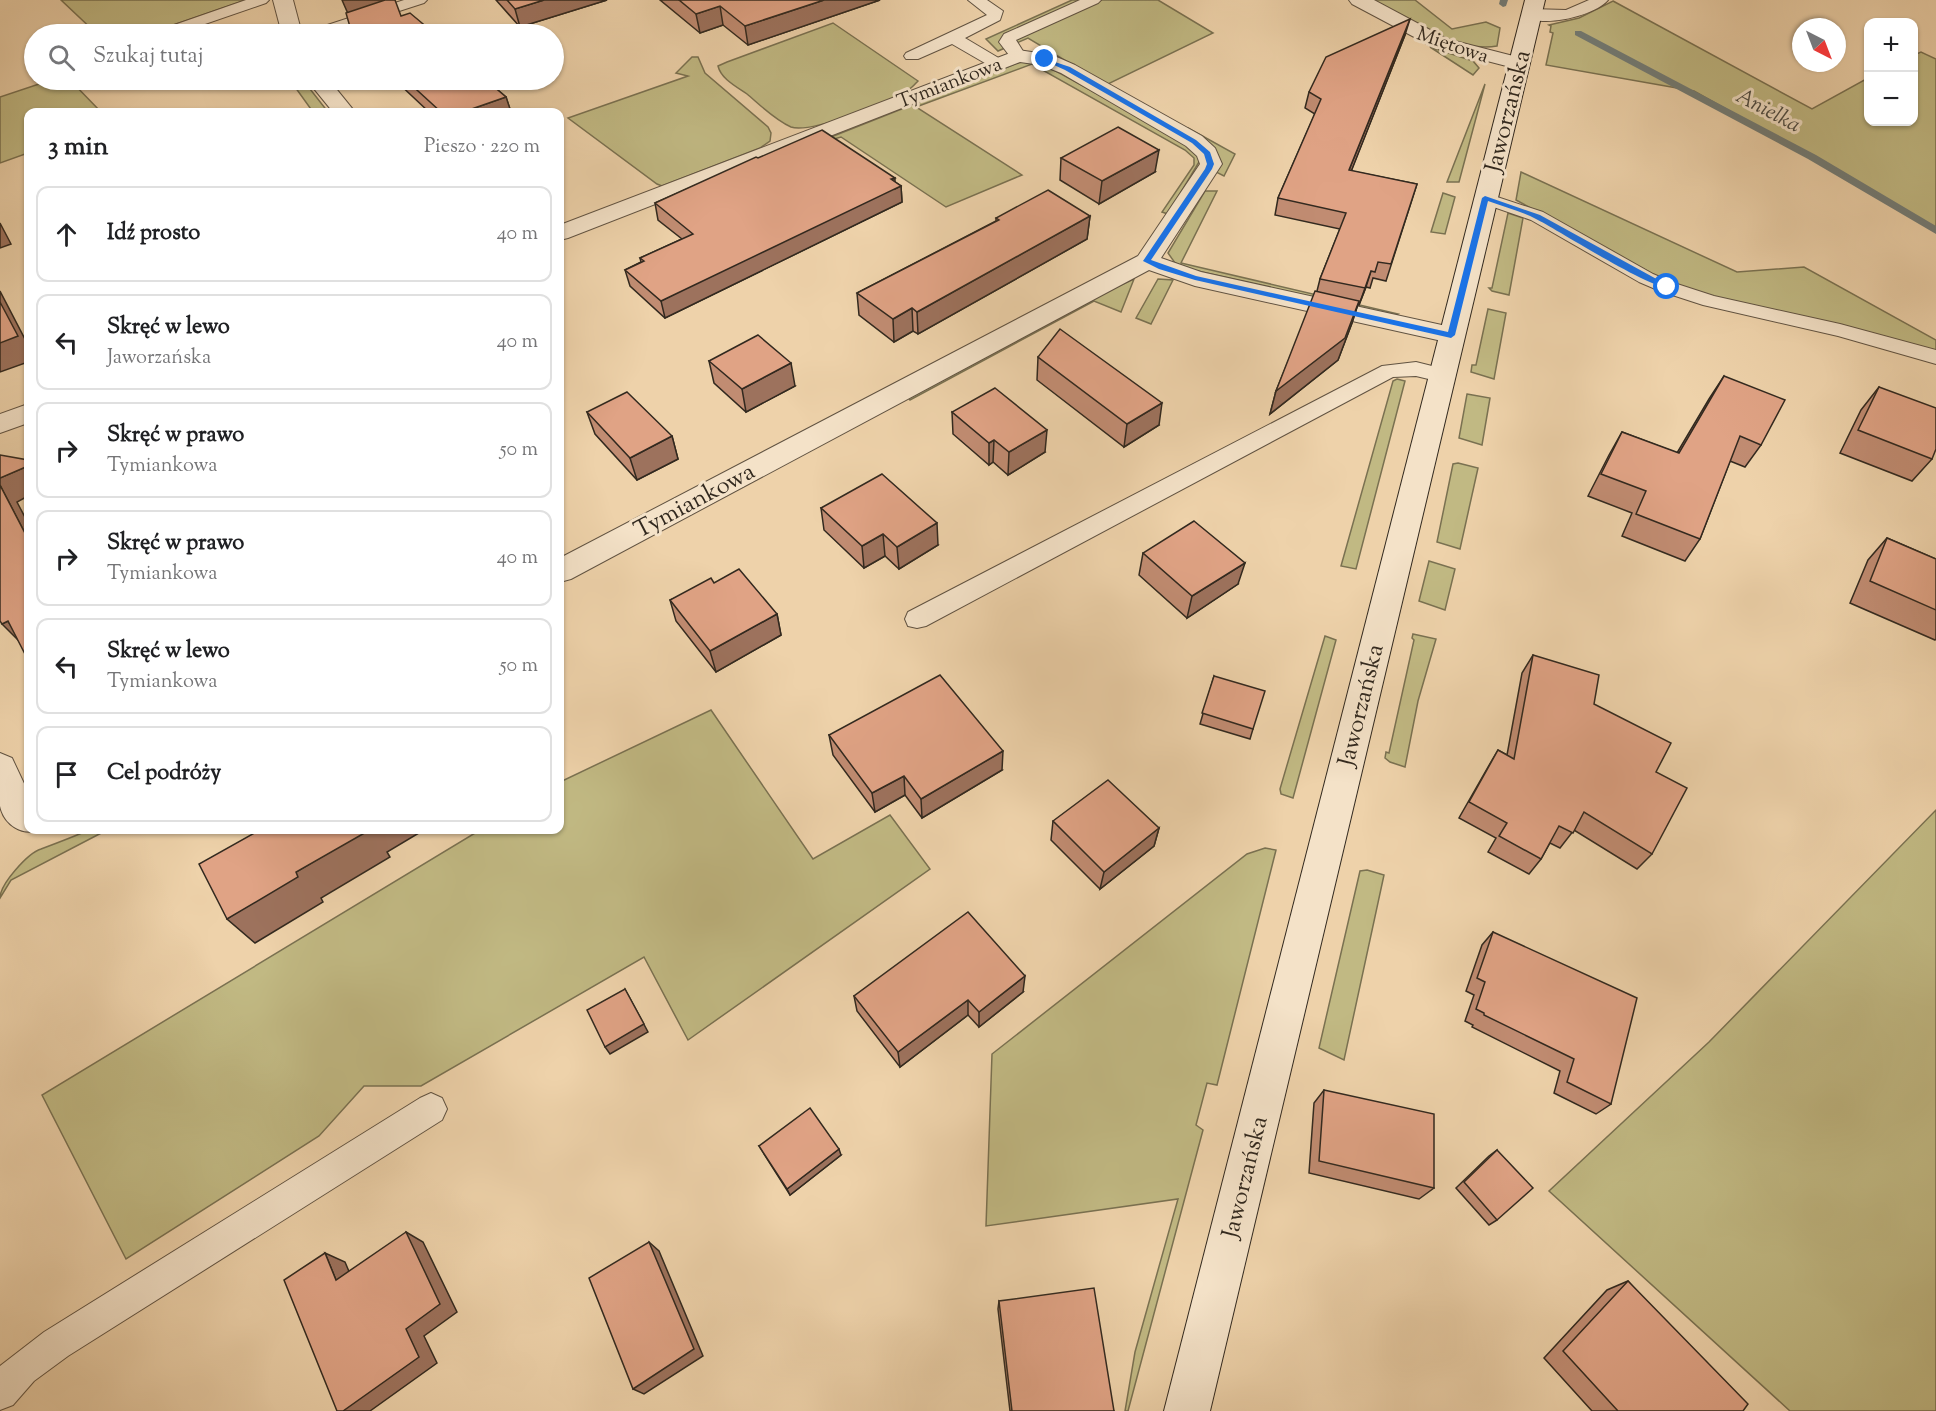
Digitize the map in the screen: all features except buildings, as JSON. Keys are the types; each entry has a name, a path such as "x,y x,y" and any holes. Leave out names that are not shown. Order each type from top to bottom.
{"street":[{"path":"283,0 289,24"},
{"name":"Miętowa","path":"1359,0 1440,43 1518,63"},
{"name":"Jaworzańska","path":"1187,1411 1533,7"},
{"name":"Tymiankowa","path":"564,231 1007,60 1045,59 1068,69 1194,141 1207,153 1211,164 1147,261 564,569"},
{"path":"326,90 341,108"},
{"path":"1147,261 1195,278 1451,335"},
{"path":"0,424 24,415"},
{"path":"0,768 17,806 24,814"}],"lane":[{"path":"191,24 261,0"},
{"path":"345,24 419,0"},
{"path":"912,56 995,17 995,11 976,0"},
{"path":"953,38 1007,60 1007,42 1010,37 1093,0"},
{"path":"1533,7 1566,16 1580,12 1600,0"},
{"path":"1485,198 1537,216 1646,278 1677,291 1710,301 1840,330 1936,357"},
{"path":"917,619 1389,371 1416,369 1442,375"},
{"path":"0,1392 22,1369 56,1344 431,1109"}],"shaded area":[{"path":"61,0 246,0 176,24 86,24"},
{"path":"1072,0 1158,0 1213,33 1106,85 1028,38 998,51 986,39"},
{"path":"1369,0 1415,0 1452,29 1486,22 1500,28 1497,46 1481,47 1448,40"},
{"path":"1613,1 1812,109 1864,80 1864,126 1918,126 1918,53 1921,52 1936,59 1936,228 1694,91 1546,65 1553,33 1550,32 1551,26 1549,25 1579,18"},
{"path":"833,23 918,81 899,95 869,109 832,122 801,128 791,127 768,112 722,75 718,66 727,62"},
{"path":"1430,47 1473,61 1479,68 1473,75"},
{"path":"692,57 698,57 705,73 768,127 771,133 770,141 760,148 662,186 568,118 688,76 676,73"},
{"path":"1023,61 1045,65 1187,145 1198,156 1199,162 1168,214 1162,212 1194,165 1194,158 1185,150 1032,64 916,107 1022,175 946,207 841,137 834,139 831,137"},
{"path":"1485,84 1459,182 1447,182"},
{"path":"24,89 80,90 97,108 24,108 24,154 0,163 0,97"},
{"path":"297,90 311,90 325,108 310,108"},
{"path":"1188,128 1235,154 1224,176 1216,172 1186,130"},
{"path":"1521,172 1737,272 1804,267 1936,340 1936,352 1712,296 1664,280 1516,200"},
{"path":"1205,191 1217,191 1181,263 1398,314 1394,316 1189,269 1175,263 1168,253"},
{"path":"1443,193 1455,197 1445,234 1431,232"},
{"path":"1508,213 1523,218 1509,295 1492,291 1489,288 1492,288"},
{"path":"1134,279 1121,312 1094,301 910,400 908,397 1077,305"},
{"path":"1158,279 1173,280 1151,324 1136,318"},
{"path":"1488,309 1506,313 1494,379 1471,372 1472,365 1476,365"},
{"path":"1397,379 1405,381 1356,569 1341,566 1393,381"},
{"path":"1467,394 1490,398 1482,445 1459,438"},
{"path":"1453,464 1478,468 1460,549 1437,542"},
{"path":"1429,561 1455,569 1445,610 1419,601"},
{"path":"1413,634 1436,639 1418,701 1405,767 1385,758 1386,752 1389,753 1414,640"},
{"path":"1325,636 1336,640 1293,798 1281,794 1280,789"},
{"path":"711,710 813,859 890,815 930,869 688,1040 644,957 421,1086 364,1086 319,1136 126,1259 42,1095 473,834 564,834 564,780"},
{"path":"1936,810 1936,1411 1790,1411 1549,1191 1709,1042"},
{"path":"79,834 99,834 11,880 0,898 10,877 29,856"},
{"path":"1265,848 1276,850 1217,1085 1207,1083 1196,1125 1203,1130 1128,1411 1125,1411 1135,1352 1178,1199 986,1226 992,1054 1247,854"},
{"path":"1367,870 1384,875 1344,1060 1319,1048 1360,871"}],"waterway":[{"name":"Anielka","path":"1503,4 1504,0"},
{"name":"Anielka","path":"1578,33 1812,157 1936,231"}],"route":[{"path":"1045,59 1068,69 1194,141 1207,153 1211,164 1209,169 1147,261 1162,268 1195,278 1451,335 1485,198 1537,216 1646,278 1667,287"}]}
